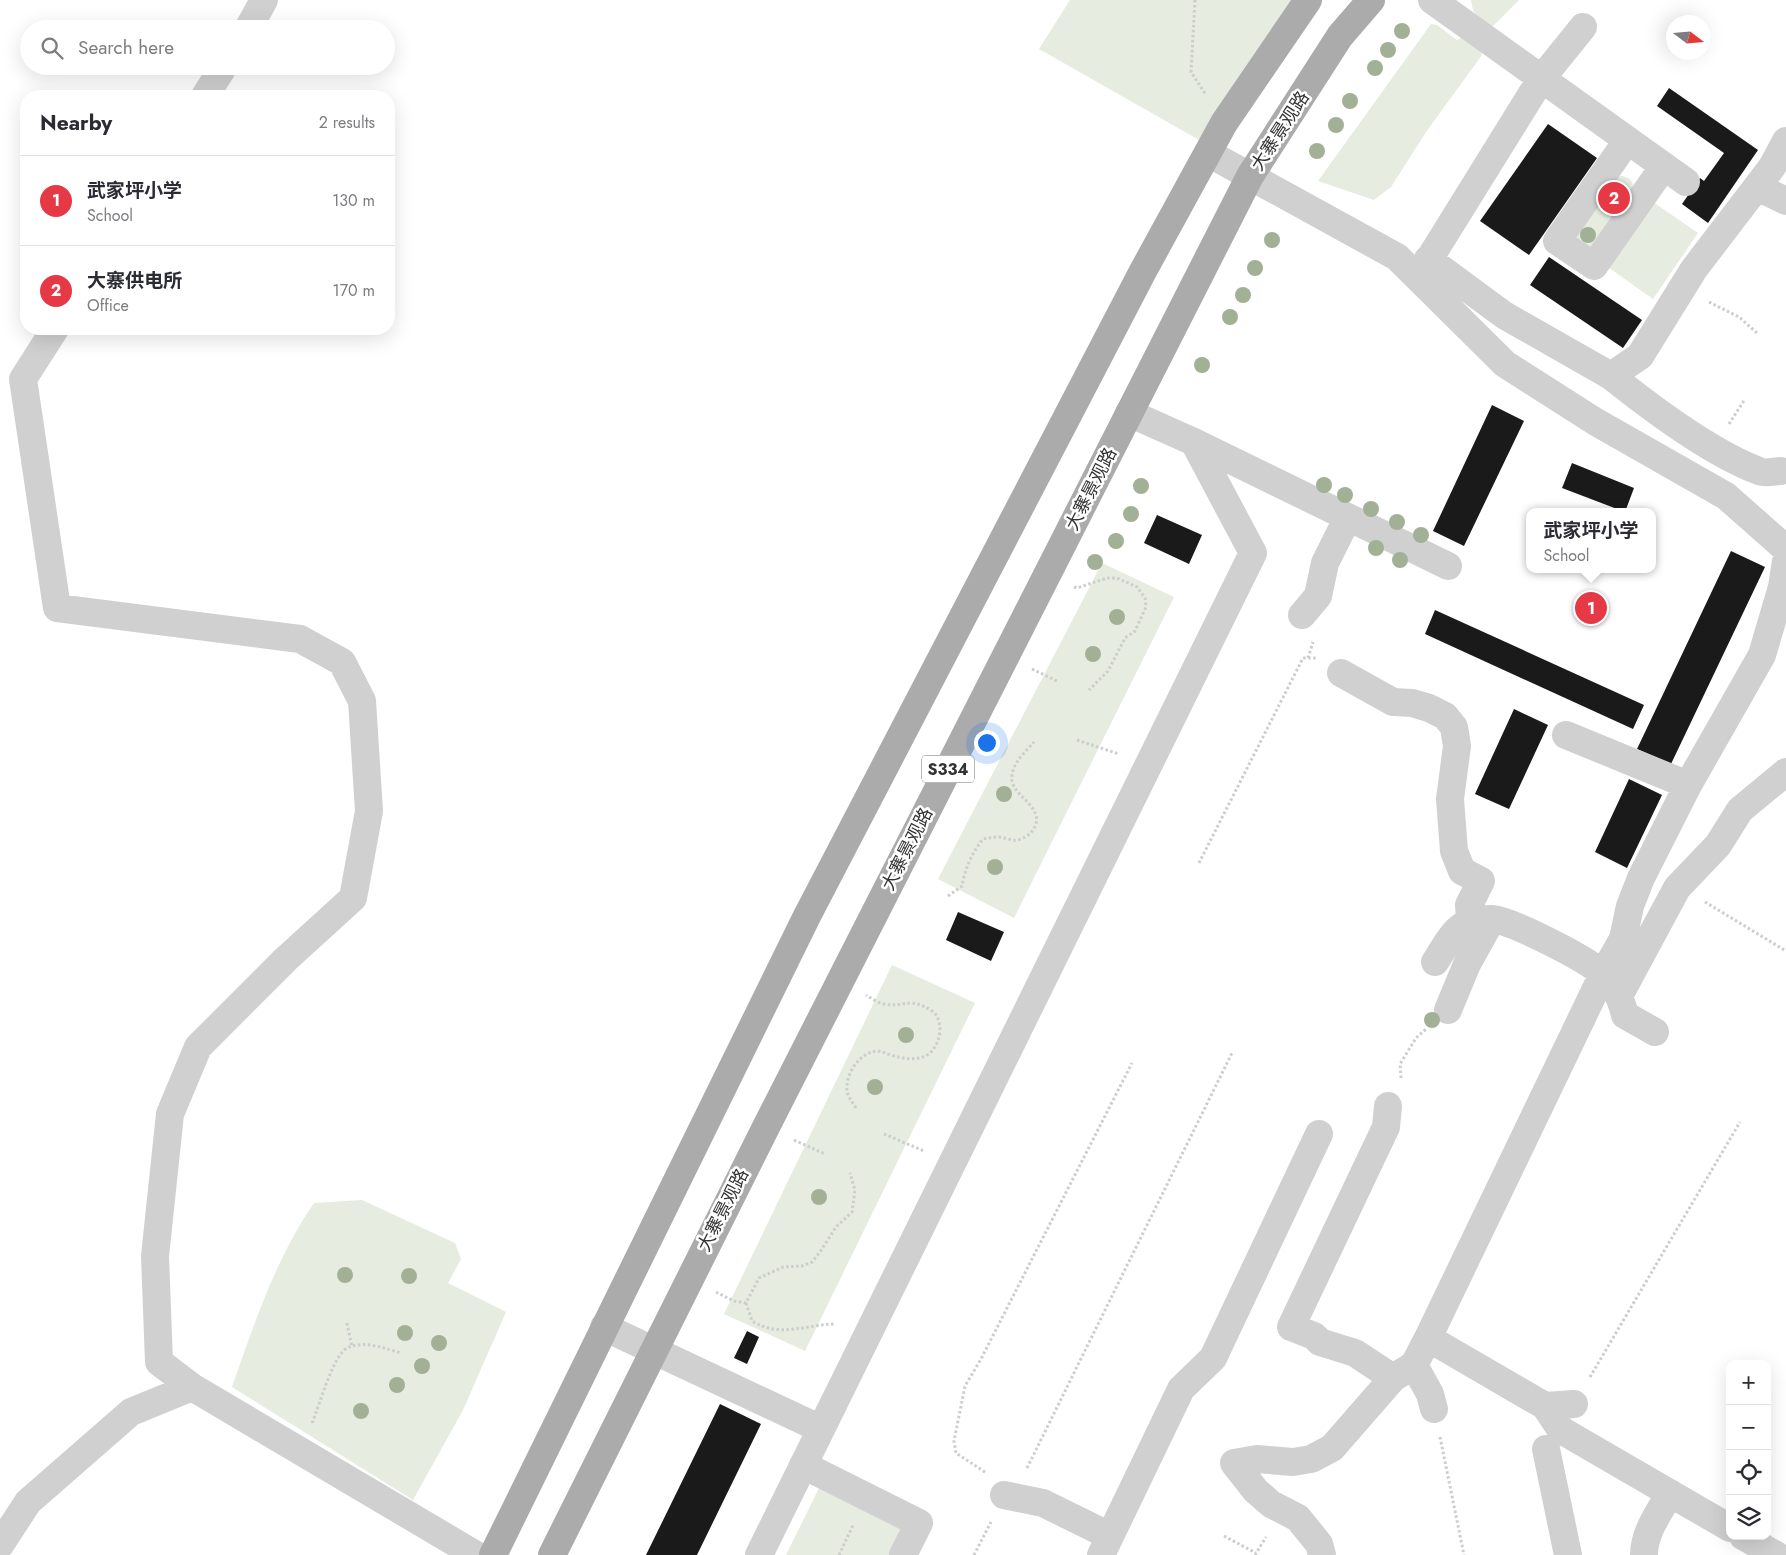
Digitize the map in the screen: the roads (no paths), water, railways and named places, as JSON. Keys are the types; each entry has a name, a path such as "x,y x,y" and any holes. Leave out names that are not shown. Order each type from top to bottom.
{"main road":[{"path":"494,1555 604,1326 807,916 1143,271 1224,123 1308,0"},
{"name":"大寨景观路","path":"552,1555 689,1278 1250,176 1340,36 1372,0"}],"street":[{"path":"253,20 264,0"},
{"path":"1432,0 1686,182"},
{"path":"1423,268 1541,79 1583,27"},
{"path":"209,90 218,75"},
{"path":"1628,140 1557,241 1594,266 1664,166"},
{"path":"1610,376 1640,356 1687,280 1772,167 1786,142"},
{"path":"1208,152 1397,257 1423,268 1610,376 1642,402 1714,448 1760,472 1781,471"},
{"path":"1757,187 1786,201"},
{"path":"1423,268 1505,364 1596,422 1726,496 1786,549"},
{"path":"51,335 23,379 57,608 300,639 342,662 362,701 369,811 353,898 286,959 198,1047 170,1114 155,1256 159,1362 192,1387 476,1555"},
{"path":"1129,413 1194,442 1448,566"},
{"path":"758,1555 1253,553 1194,442"},
{"path":"1302,615 1318,596 1325,563 1348,517"},
{"path":"1612,984 1630,906 1641,878 1688,785 1762,654 1782,588 1786,561"},
{"path":"1341,673 1393,702 1412,703 1429,708 1445,716 1454,727 1457,746 1450,799 1454,851 1462,872 1481,881 1468,905 1481,920"},
{"path":"1566,735 1688,785"},
{"path":"1322,1555 1319,1544 1298,1518 1271,1504 1256,1491 1234,1463 1258,1459 1293,1462 1311,1459 1332,1448 1403,1372 1428,1338 1612,984 1677,888 1718,845 1740,810 1786,772"},
{"path":"1448,1010 1467,964 1481,920"},
{"path":"1435,962 1454,931 1481,920 1514,925 1568,953 1612,984 1625,1015 1655,1032"},
{"path":"1388,1106 1386,1126 1291,1327 1314,1336 1320,1342 1355,1353 1403,1372 1430,1394 1434,1409"},
{"path":"1010,1496 1063,1511 1106,1546 1181,1389 1213,1358 1319,1134"},
{"path":"604,1326 821,1429"},
{"path":"1428,1338 1545,1406 1561,1430 1726,1526"},
{"path":"0,1544 28,1502 130,1412 192,1387"},
{"path":"1545,1406 1574,1404"},
{"path":"1546,1448 1568,1555"},
{"path":"803,1466 919,1523 903,1555"},
{"path":"1644,1555 1644,1543 1649,1529 1670,1493"},
{"path":"1751,1540 1776,1555"}],"place":[{"name":"大寨供电所","path":"1614,198"},
{"name":"武家坪小学","path":"1591,608"}]}
